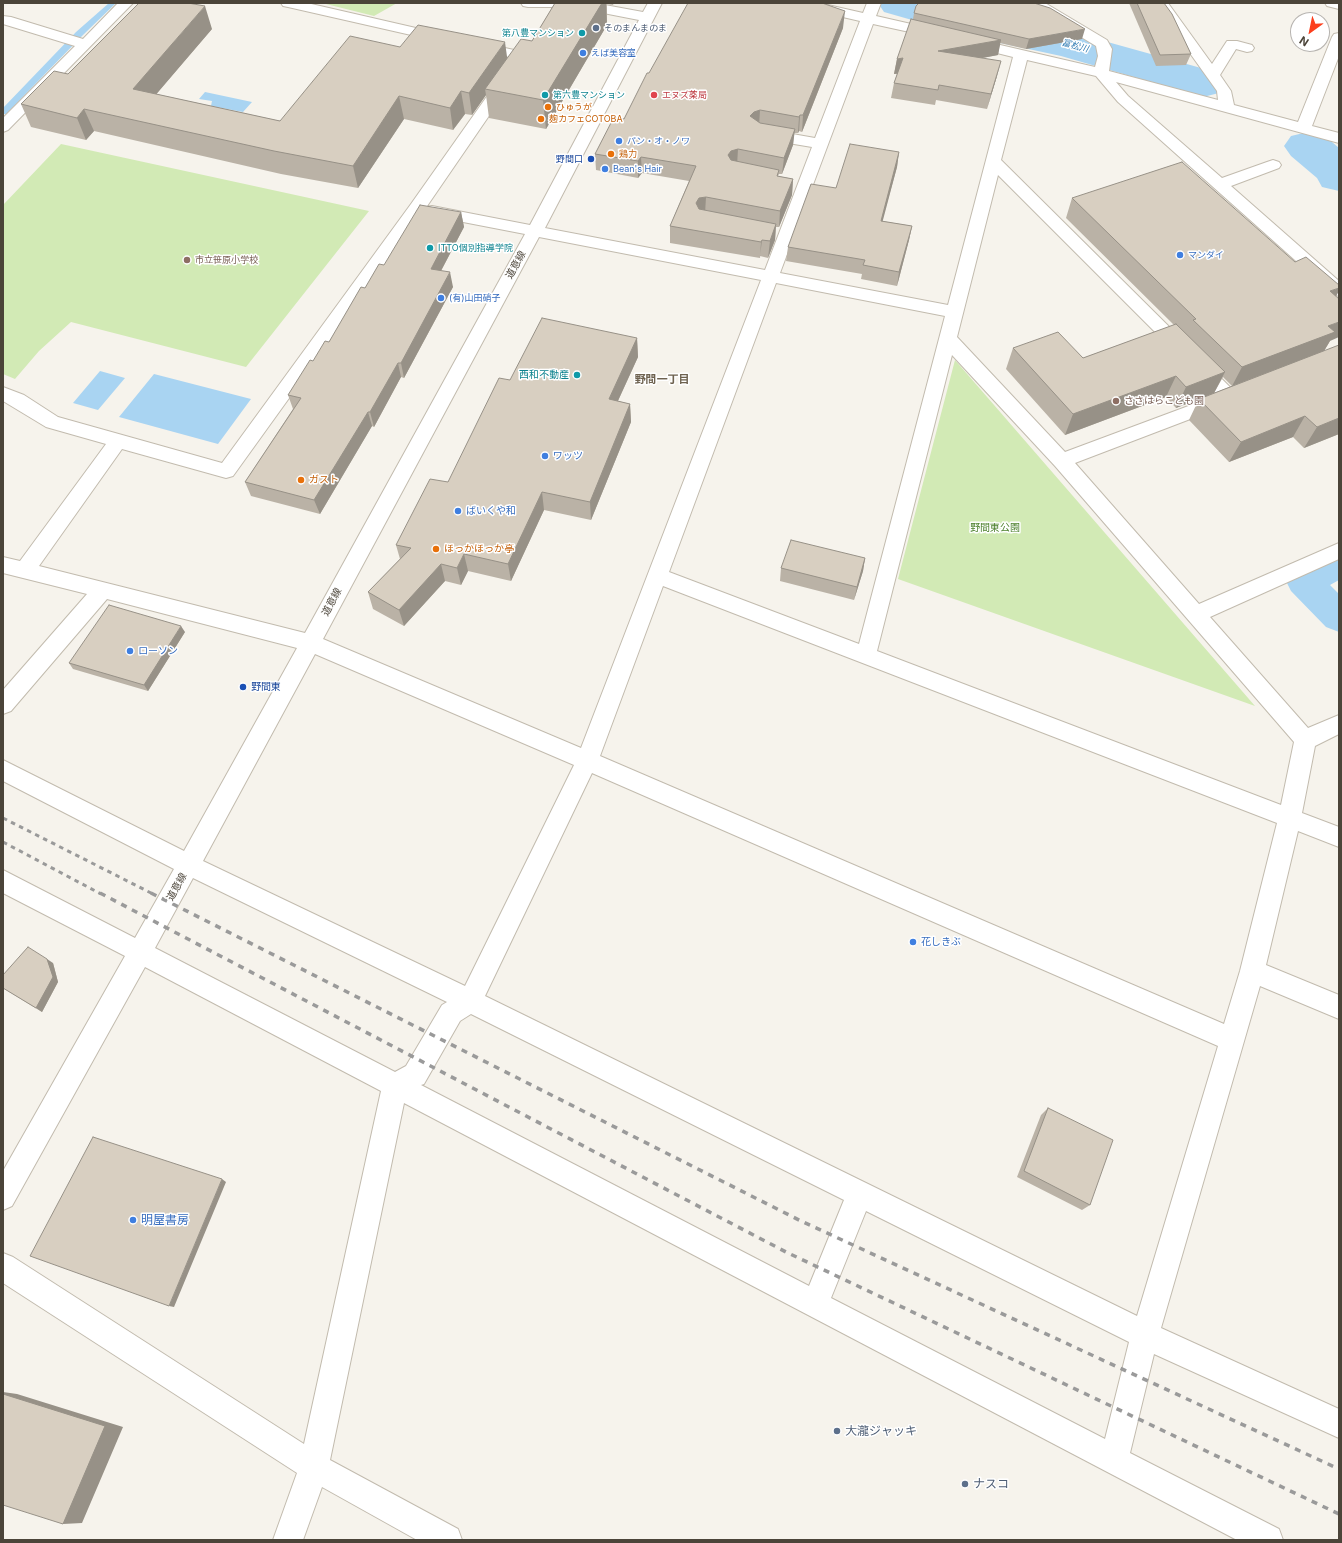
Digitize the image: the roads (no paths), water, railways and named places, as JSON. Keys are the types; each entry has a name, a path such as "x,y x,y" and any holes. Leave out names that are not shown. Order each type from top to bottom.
{"street":[{"path":"3,127 126,3"},
{"path":"3,393 18,400 52,422 117,442 226,471 417,208 523,56 288,3"},
{"path":"528,3 555,3 650,10"},
{"path":"800,3 871,9 956,39 1101,73 1304,127 1339,138"},
{"path":"1035,3 1102,43 1105,52 1101,73"},
{"path":"1161,3 1224,91 1227,106"},
{"path":"1332,3 1339,5"},
{"path":"395,1085 415,1075 451,1013 470,1001 587,761 656,575 770,277 778,234 797,184 820,144 871,9"},
{"name":"道意線","path":"3,1198 189,865 534,232 650,10"},
{"path":"6,20 85,44"},
{"path":"1304,127 1339,37"},
{"path":"1212,76 1232,44 1248,48"},
{"path":"866,655 953,312 994,162 1021,54"},
{"path":"1101,73 1123,99 1339,290"},
{"path":"759,133 820,144"},
{"path":"994,162 1237,394 1062,461"},
{"path":"1220,184 1273,165"},
{"path":"417,208 534,232 953,312"},
{"path":"947,338 1062,461 1304,740"},
{"path":"25,570 117,442"},
{"path":"1196,614 1339,551"},
{"path":"3,565 103,589 310,643 1231,1039"},
{"path":"656,575 1339,837"},
{"path":"3,705 103,589"},
{"path":"1304,740 1339,724"},
{"path":"1114,1460 1145,1335 1252,971 1290,818 1304,740"},
{"path":"3,770 189,865 470,1001 1145,1335 1339,1424"},
{"path":"3,882 141,952 1268,1540"},
{"path":"1252,971 1339,1007"},
{"path":"288,1540 314,1467 395,1085"},
{"path":"815,1304 860,1193"},
{"path":"3,1267 314,1467 446,1540"}],"water":[{"path":"205,92 252,102 243,112 211,106 212,101 199,99"},
{"path":"100,371 125,378 98,410 73,403"},
{"path":"154,374 251,399 218,444 119,417"}],"waterway":[{"path":"3,112 79,34 113,3"},
{"name":"富松川","path":"899,3 983,27 1068,44 1203,83"},
{"name":"富松川","path":"1308,146 1337,171 1339,176"},
{"path":"1339,565 1304,581 1339,617"}],"railway":[{"path":"3,818 153,894"},
{"path":"3,842 101,894"},
{"path":"100,893 786,1252 1339,1514"},
{"path":"151,893 801,1221 1339,1469"}],"place":[{"name":"そのまんまのま","path":"596,28"},
{"name":"第八豊マンション","path":"582,33"},
{"name":"えば美容室","path":"583,53"},
{"name":"第六豊マンション","path":"545,95"},
{"name":"エヌズ薬局","path":"654,95"},
{"name":"ひゅうが","path":"548,107"},
{"name":"麹カフェCOTOBA","path":"541,119"},
{"name":"パン・オ・ノワ","path":"619,141"},
{"name":"鶏力","path":"611,154"},
{"name":"野間口","path":"591,159"},
{"name":"Bean's Hair","path":"605,169"},
{"name":"ITTO個別指導学院","path":"430,248"},
{"name":"マンダイ","path":"1180,255"},
{"name":"市立笹原小学校","path":"187,260"},
{"name":"(有)山田硝子","path":"441,298"},
{"name":"西和不動産","path":"577,375"},
{"name":"ささはらこども園","path":"1116,401"},
{"name":"ワッツ","path":"545,456"},
{"name":"ガスト","path":"301,480"},
{"name":"ばいくや和","path":"458,511"},
{"name":"ほっかほっか亭","path":"436,549"},
{"name":"ローソン","path":"130,651"},
{"name":"野間東","path":"243,687"},
{"name":"花しきぶ","path":"913,942"},
{"name":"明屋書房","path":"133,1220"},
{"name":"大瀧ジャッキ","path":"837,1431"},
{"name":"ナスコ","path":"965,1484"}],"district":[{"name":"野間一丁目","path":"662,380"}],"park label":[{"name":"野間東公園","path":"995,528"}]}
